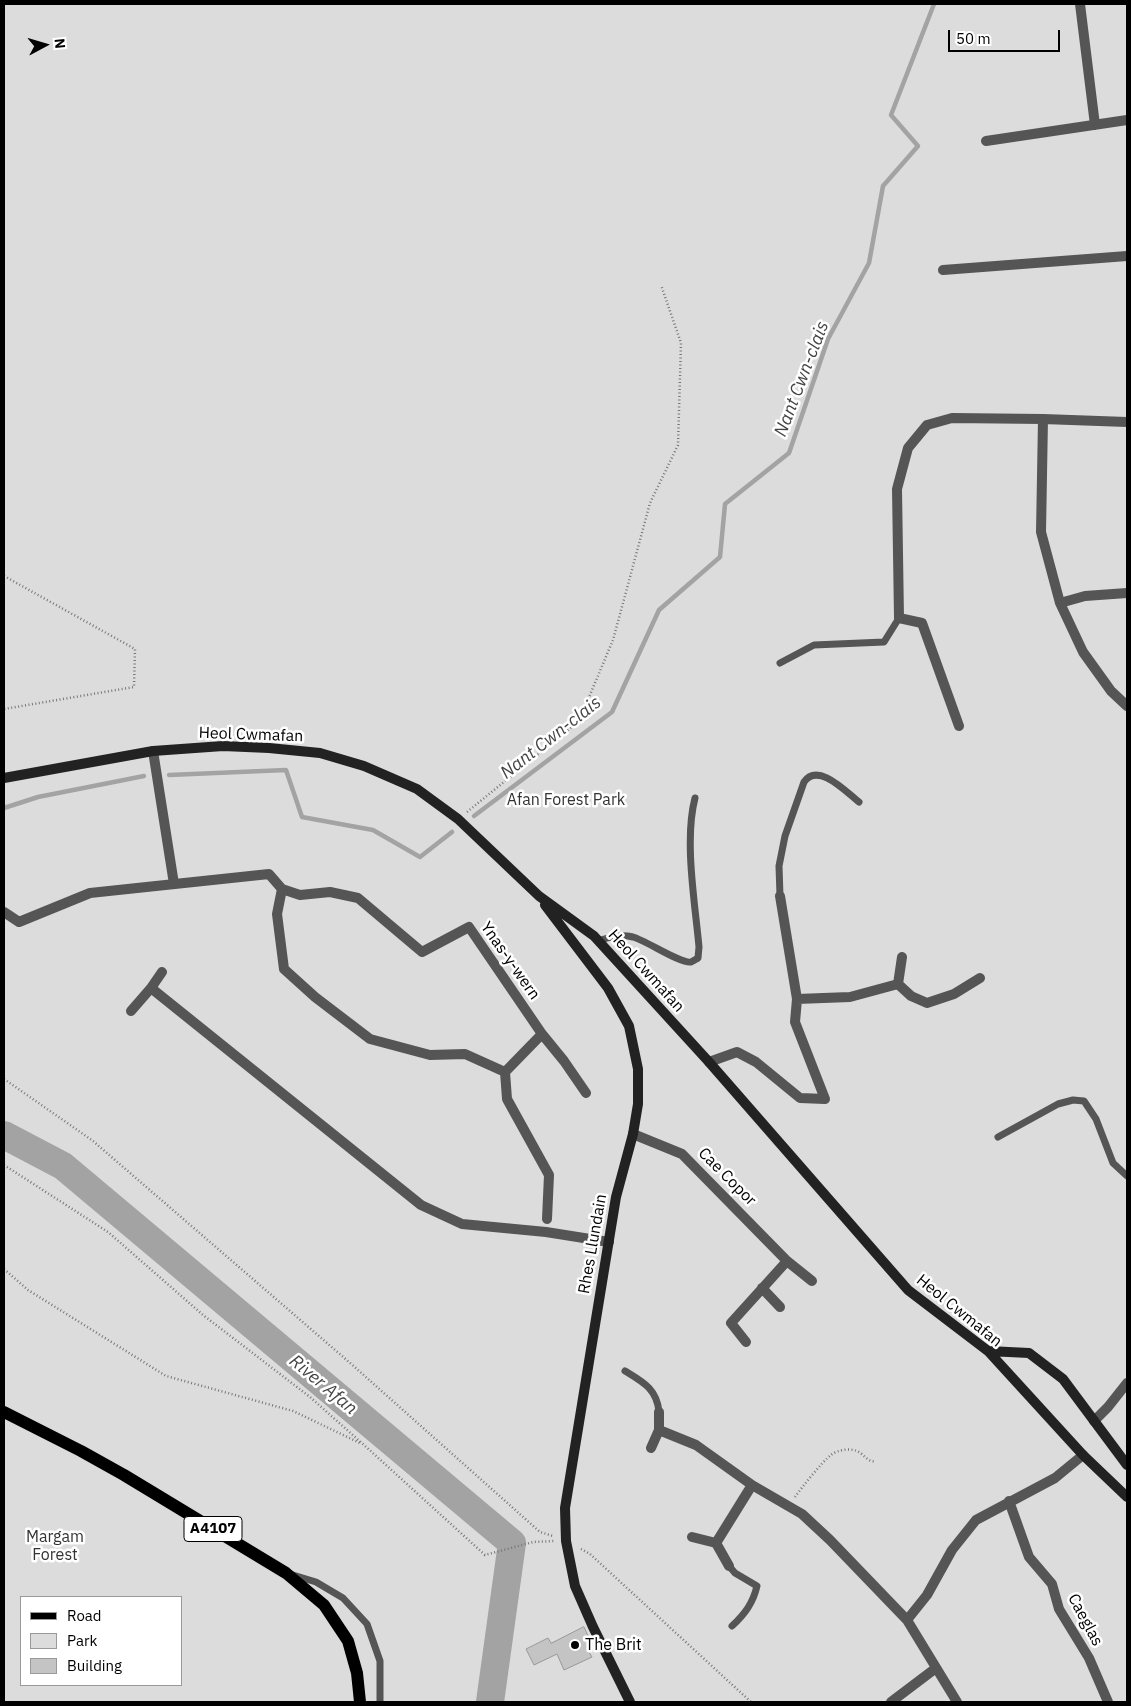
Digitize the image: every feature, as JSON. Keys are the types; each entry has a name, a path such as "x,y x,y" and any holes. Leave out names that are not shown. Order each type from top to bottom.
{"main road":[{"name":"Heol Cwmafan","path":"4,778 153,751 223,746 320,753 364,766 417,789 458,820 539,896 594,936 709,1062 908,1290 988,1351 1083,1455 1127,1498"},
{"name":"Rhes Llundain","path":"539,896 608,988 629,1026 638,1069 638,1104 633,1134 616,1198 567,1486 565,1508 566,1541 575,1586 630,1702"},
{"path":"988,1351 1028,1353 1063,1380 1127,1465"},
{"name":"A4107","path":"4,1412 124,1475 286,1573 324,1605 348,1640 357,1673 360,1702"}],"street":[{"path":"1080,4 1095,124"},
{"path":"986,141 1127,120"},
{"path":"943,270 1127,256"},
{"path":"959,726 922,623 899,618 897,489 908,448 926,425 952,418 1127,422"},
{"path":"1043,419 1041,532 1060,603 1083,652 1111,691 1127,706"},
{"path":"1060,603 1085,596 1127,594"},
{"path":"153,751 174,884"},
{"name":"Ynas-y-wern","path":"4,912 19,922 90,893 269,874 282,889 300,895 330,892 358,898 422,952 469,926 542,1034"},
{"path":"282,889 277,914 284,969 315,998 370,1039 430,1055 465,1054 505,1072"},
{"path":"709,1062 737,1052 756,1062 800,1098 824,1099 795,1022 797,999 780,896"},
{"path":"898,984 902,957"},
{"path":"131,1011 162,972"},
{"path":"898,984 911,996 927,1003 954,994 980,978"},
{"path":"797,999 850,997 898,984"},
{"path":"151,988 421,1205 462,1224 546,1232 609,1242"},
{"path":"547,1219 549,1175 507,1099 505,1072 542,1034 586,1093"},
{"name":"Cae Copor","path":"633,1134 682,1154 787,1261 812,1281"},
{"path":"746,1342 731,1323 787,1261"},
{"path":"762,1288 780,1307"},
{"path":"1094,1421 1127,1383"},
{"path":"651,1448 658,1430 659,1412"},
{"path":"658,1430 696,1445 752,1485 802,1514 830,1540 907,1620 957,1702"},
{"path":"907,1620 926,1595 952,1550 976,1520 1054,1478 1083,1455"},
{"path":"716,1543 752,1485"},
{"name":"Caeglas","path":"1009,1501 1029,1557 1052,1584 1059,1609 1089,1658 1108,1702"},
{"path":"692,1537 716,1543 729,1566"},
{"path":"891,1702 936,1668"}],"lane":[{"path":"780,663 814,644 884,642 899,618"},
{"path":"780,896 779,866 785,836 804,782 808,776 814,774 822,775 859,802"},
{"path":"598,941 616,935 632,937 683,961 691,962 698,958 699,947 691,836 692,809 695,798"},
{"path":"998,1137 1058,1104 1073,1100 1084,1101 1096,1119 1113,1162 1127,1176"},
{"path":"625,1371 648,1385 658,1402 659,1412"},
{"path":"729,1566 735,1573 757,1586 754,1599 745,1613 732,1626"},
{"path":"286,1573 316,1582 343,1598 367,1624 380,1661 380,1702"}],"path":[{"path":"458,820 579,720 613,640 650,503 678,445 681,343 661,285"},
{"path":"4,576 135,648 134,687 4,709"},
{"path":"4,1079 93,1141 349,1362 540,1532 566,1541 590,1554 751,1702"},
{"path":"4,1165 108,1232 203,1315 310,1397 485,1555 533,1542 566,1541"},
{"path":"4,1269 28,1290 166,1376 293,1411 364,1445"},
{"path":"788,1506 831,1454 851,1449 860,1452 870,1461 876,1461"}],"green space":[{"name":"Afan Forest Park","path":"4,4 1127,4 1127,1702 4,1702"}],"building":[{"path":"584,1627 591,1642 588,1643 592,1651 589,1652 592,1657 564,1670 557,1654 534,1665 526,1649 548,1638 551,1643"}],"waterway":[{"name":"Nant Cwn-clais","path":"474,816 612,712 659,610 720,557 725,504 789,453 828,339 869,263 883,186 918,146 891,115 934,4"},
{"name":"Nant Cwn-clais","path":"169,775 286,770 302,817 373,830 420,857 452,832"},
{"name":"Nant Cwn-clais","path":"4,808 38,797 144,776"},
{"name":"River Afan","path":"4,1135 63,1166 512,1543 490,1702"}],"place":[{"name":"The Brit","path":"575,1645"}],"park label":[{"name":"Margam Forest","path":"55,1546"}]}
